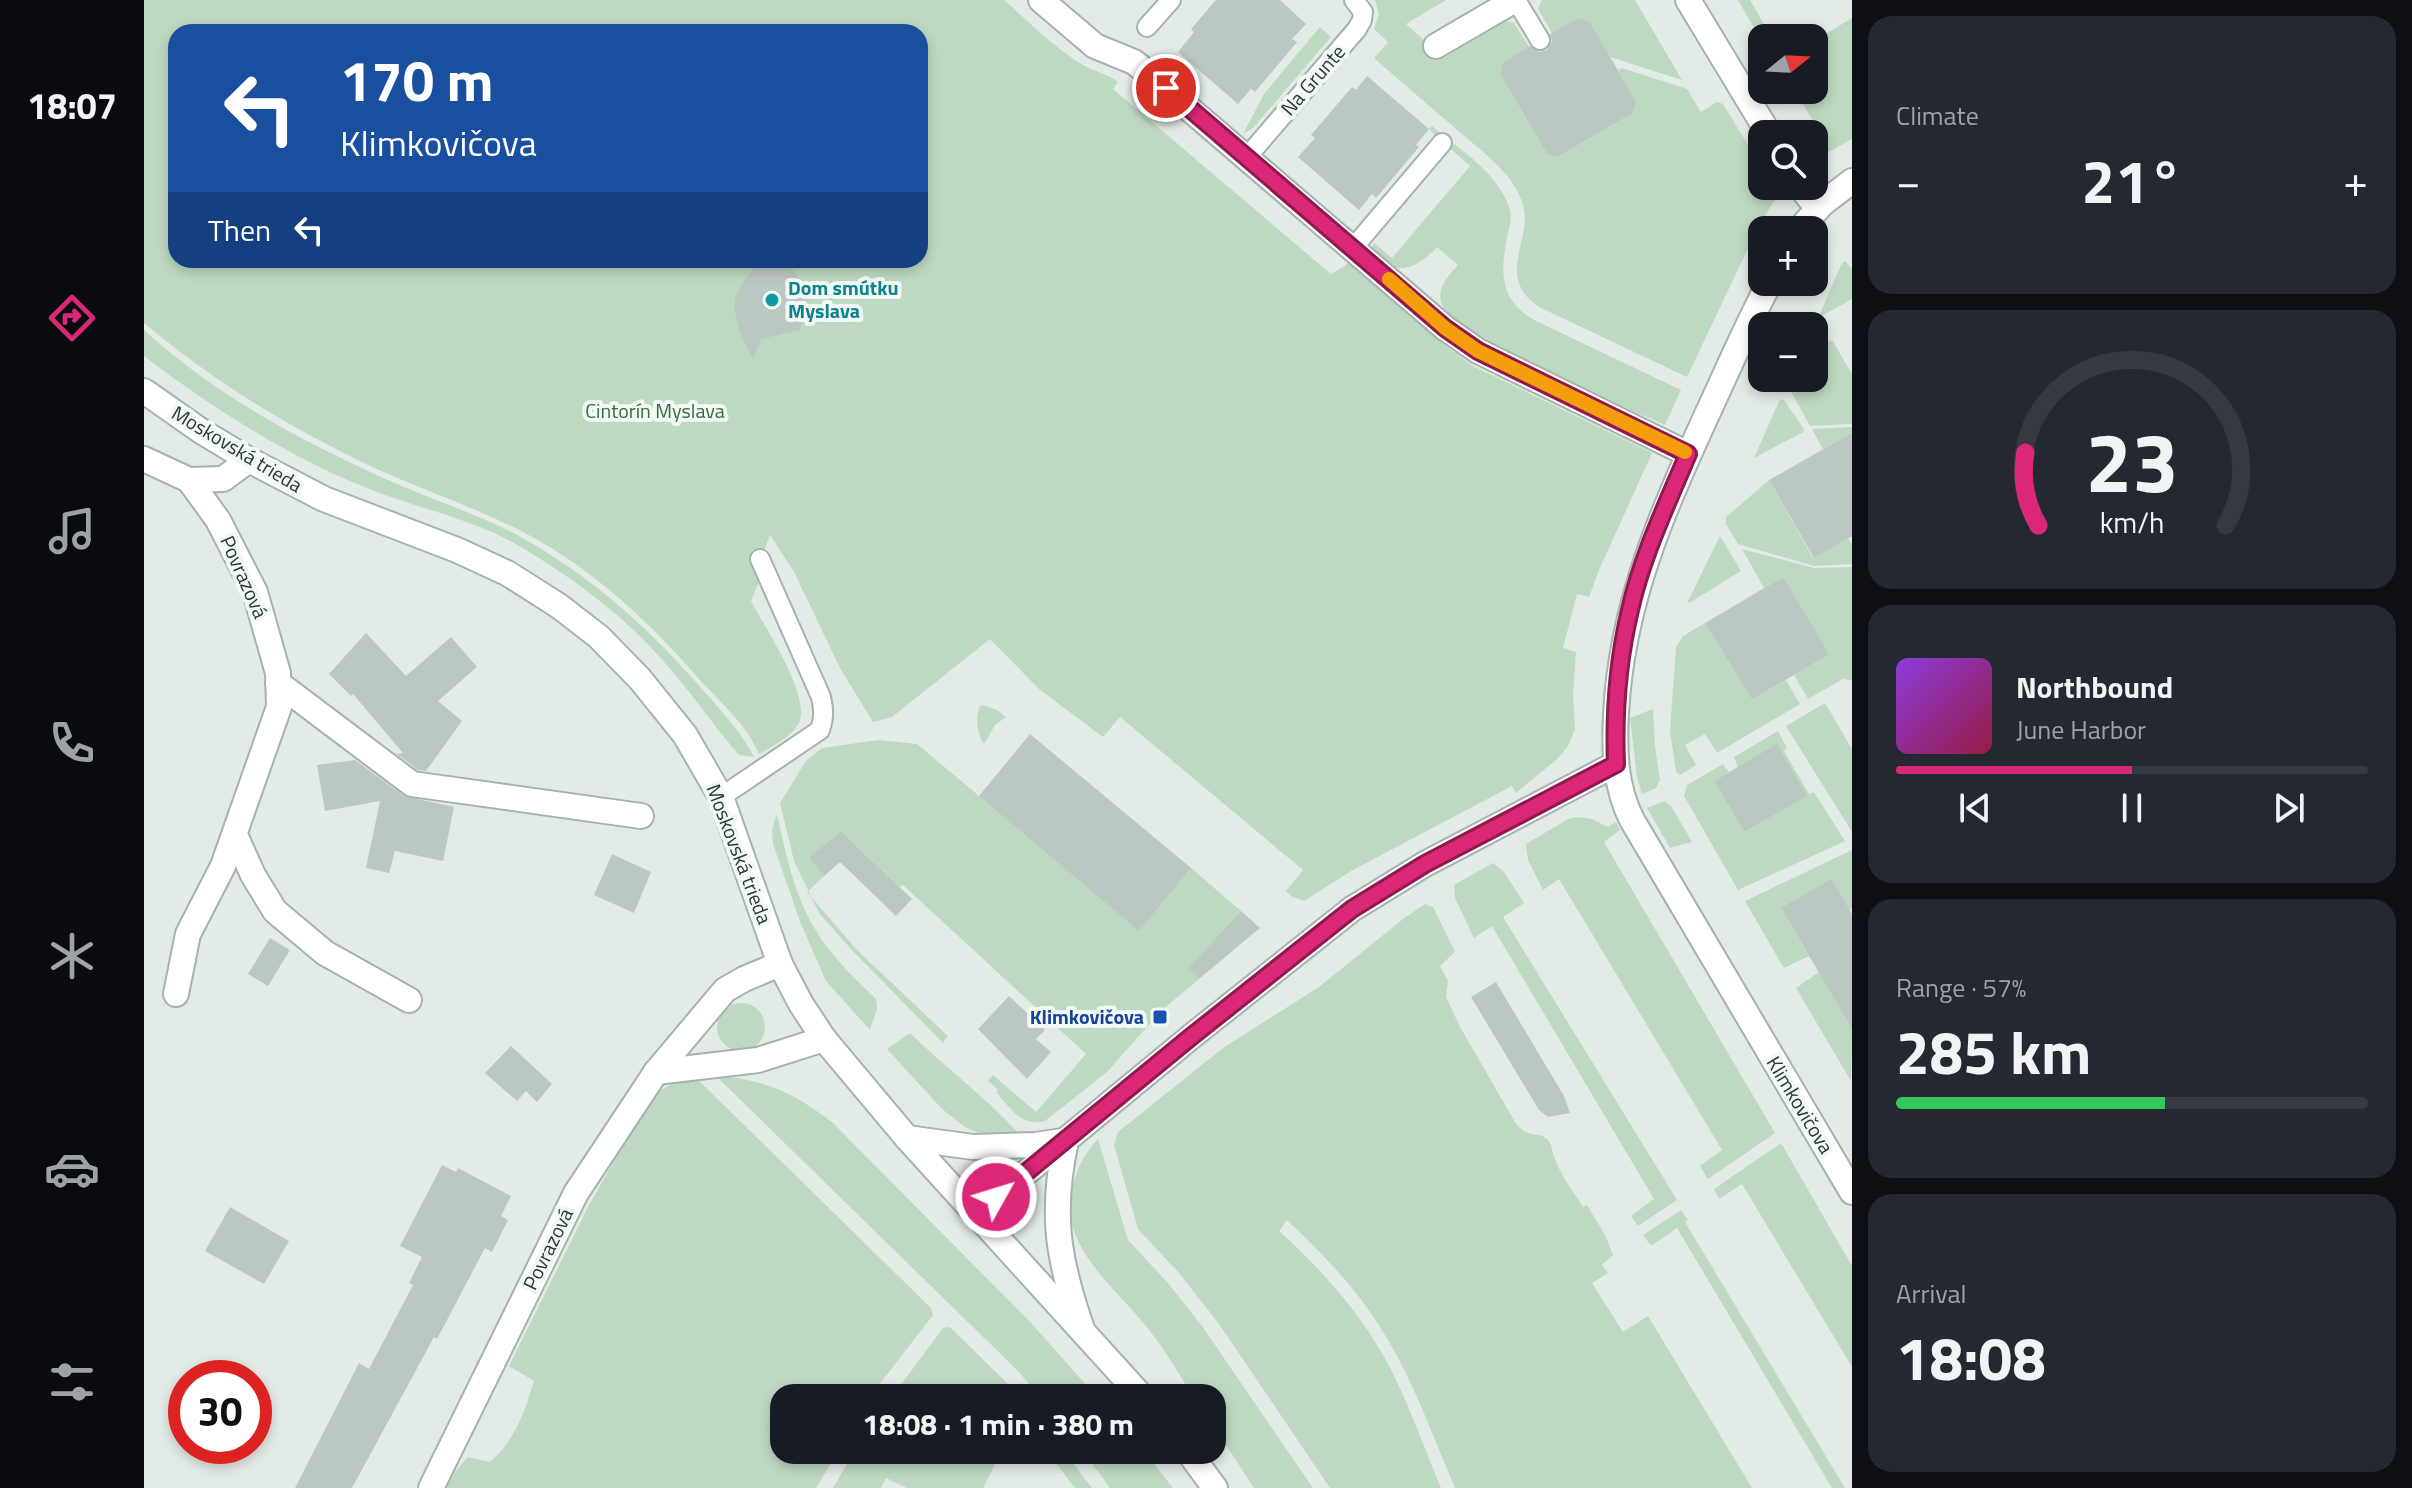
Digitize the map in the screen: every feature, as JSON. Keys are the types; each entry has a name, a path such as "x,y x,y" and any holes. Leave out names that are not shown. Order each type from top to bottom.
{"street":[{"path":"1041,0 1095,46 1134,62 1144,70 1445,328 1478,351 1688,454"},
{"path":"1688,0 1761,120"},
{"path":"1436,46 1508,2"},
{"path":"1811,216 1852,181"},
{"path":"1812,200 1822,204"},
{"name":"Klimkovičova","path":"1763,296 1688,454 1630,609 1617,700 1616,764 1632,820 1852,1192"},
{"name":"Moskovská trieda","path":"144,391 249,460 324,499 495,567 559,606 599,637 640,679 685,735 721,797 780,964 824,1039 907,1138 1131,1384"},
{"path":"144,459 189,480 223,479 249,460"},
{"name":"Povrazová","path":"176,994 188,934 223,866 279,707 278,683 255,592 218,520 189,480"},
{"path":"278,683 412,784 641,816"},
{"path":"976,1214 1215,1017 1352,909 1425,864 1616,764"},
{"path":"235,835 253,875 275,911 325,953 409,1000"},
{"name":"Povrazová","path":"431,1488 576,1193 656,1072 725,990 780,964"},
{"path":"656,1072 758,1060 824,1039"},
{"path":"907,1138 973,1147 1066,1141"},
{"path":"1066,1141 1057,1193 1058,1239 1067,1285 1082,1329"},
{"path":"1197,1464 1215,1488"}],"lane":[{"path":"1147,27 1171,0"},
{"name":"Na Grunte","path":"1247,157 1357,29 1363,12 1354,0"},
{"path":"1508,2 1540,40"},
{"path":"1353,248 1442,143"},
{"path":"721,797 820,730 824,720 821,697 760,559"}],"green space":[{"name":"Cintorín Myslava","path":"144,0 1004,0 1068,55 1118,82 1113,89 1331,274 1349,263 1473,366 1652,453 1589,597 1577,594 1563,648 1576,652 1573,694 1575,729 1568,746 1516,793 1512,786 1351,871 1304,901 1286,891 1303,870 1120,717 1103,737 1039,689 990,639 892,717 873,722 840,668 794,572 770,535 756,571 760,579 751,601 793,679 801,711 799,723 792,732 759,754 740,724 669,646 619,598 584,570 521,531 379,470 317,439 227,386 144,323"},
{"path":"1375,0 1446,0 1406,24 1444,58 1506,21 1514,23 1529,47 1503,62 1500,74 1547,154 1558,157 1633,113 1636,101 1618,70 1622,68 1687,89 1701,112 1717,102 1723,104 1748,145 1748,200 1775,200 1765,216 1748,216 1748,248 1687,377 1539,307 1525,295 1517,269 1524,214 1516,188 1492,160 1374,58 1388,42 1374,29 1379,14"},
{"path":"1542,0 1635,0 1682,80 1610,57 1589,21 1578,18 1552,33 1538,9"},
{"path":"1738,0 1750,0 1764,24 1752,24"},
{"path":"1852,18 1852,139 1828,152 1828,120 1813,120 1803,104 1828,104 1828,33"},
{"path":"1320,27 1331,37 1253,128 1243,134 1264,94"},
{"path":"1432,126 1487,172 1504,195 1511,219 1503,263 1505,285 1514,304 1534,320 1681,390 1665,425 1542,370 1474,333 1451,316 1440,297 1445,282 1458,265 1437,247 1421,261 1404,268 1396,268 1380,258 1372,247 1374,243 1392,258 1470,166 1429,129"},
{"path":"1845,261 1852,269 1852,299 1828,312 1821,312 1828,296"},
{"path":"144,330 203,378 301,438 369,472 511,532 572,569 637,621 676,660 726,717 754,757 739,755 680,680 638,634 562,573 502,537 362,486 276,444 195,393 144,356"},
{"path":"1832,340 1852,374 1852,424 1810,426 1791,392 1828,392 1828,342"},
{"path":"1780,399 1784,400 1803,432 1754,458"},
{"path":"1852,427 1852,440 1849,435 1823,449 1812,429"},
{"path":"1769,480 1813,558 1848,538 1852,544 1852,564 1814,566 1738,544 1726,524 1726,517"},
{"path":"1720,536 1741,571 1689,603 1688,601"},
{"path":"1742,549 1814,568 1852,567 1852,680 1843,679 1808,699 1794,675 1783,577 1764,588"},
{"path":"1705,623 1752,700 1786,680 1800,704 1717,753 1705,734 1685,745 1696,765 1680,775 1676,772 1670,731 1676,647 1683,636"},
{"path":"1825,703 1852,749 1852,832 1786,726"},
{"path":"983,705 1006,717 995,725 984,744 977,720 978,710"},
{"path":"1653,709 1660,780 1656,788 1642,794 1630,718"},
{"path":"1778,731 1787,748 1784,751 1809,794 1814,792 1845,841 1738,890 1684,796 1687,785 1723,764 1729,772 1714,781 1744,832 1806,796 1738,767 1734,757"},
{"path":"879,740 917,744 1139,930 1191,868 1241,911 1219,936 1234,950 1162,1010 1107,1072 1045,1121 1036,1122 1017,1115 988,1081 993,1075 1036,1112 1086,1054 841,831 810,858 824,876 808,891 794,861 780,803 806,761 822,748"},
{"path":"1665,801 1692,842 1670,848 1647,808"},
{"path":"777,814 790,869 803,905 820,938 876,999 877,1009 870,1030 826,981 801,924 773,844 772,829"},
{"path":"1568,819 1592,819 1608,827 1616,822 1620,830 1604,842 1775,1133 1708,1179 1700,1166 1722,1150 1559,879 1543,890 1528,860 1526,844"},
{"path":"1852,850 1852,908 1781,908 1809,956 1784,968 1745,901"},
{"path":"1493,863 1504,872 1524,903 1503,917 1677,1200 1638,1226 1631,1216 1654,1199 1492,926 1474,938 1455,898 1454,885"},
{"path":"811,897 857,950 948,1036 943,1043 851,949 819,913"},
{"path":"1425,904 1433,907 1455,952 1440,966 1448,981 1446,997 1460,1027 1515,1122 1524,1131 1543,1136 1549,1141 1563,1176 1583,1207 1587,1205 1606,1237 1613,1255 1602,1265 1608,1273 1592,1283 1623,1332 1648,1316 1752,1488 1455,1488 1413,1389 1383,1332 1339,1273 1287,1220 1279,1231 1335,1288 1382,1353 1441,1488 1330,1488 1219,1324 1179,1273 1138,1229 1114,1145 1118,1132 1223,1048 1319,987"},
{"path":"1819,972 1852,1029 1851,1081 1796,988"},
{"path":"741,1003 758,1010 765,1027 758,1044 741,1051 724,1044 717,1027 724,1010"},
{"path":"910,1033 1022,1137 985,1136 965,1127 942,1109 887,1049"},
{"path":"715,1075 778,1089 833,1123 1031,1323 1085,1384 1029,1384"},
{"path":"695,1077 931,1308 933,1315 880,1384 770,1384 770,1464 831,1464 816,1488 446,1488 468,1457 490,1462 513,1434 534,1381 509,1366 589,1205 630,1133 659,1091 677,1081"},
{"path":"1098,1139 1128,1240 1202,1326 1313,1488 1254,1488 1226,1445 1226,1384 1185,1384 1153,1334 1090,1261 1072,1223 1070,1203 1074,1181 1086,1153"},
{"path":"1781,1143 1852,1266 1852,1367 1742,1184 1719,1199 1714,1189"},
{"path":"1681,1210 1688,1220 1685,1222 1845,1488 1832,1488 1677,1228 1651,1246 1643,1235"},
{"path":"943,1328 951,1328 1008,1384 901,1384"},
{"path":"847,1464 995,1464 983,1488 907,1488 886,1478 881,1488 833,1488"},
{"path":"1057,1464 1074,1464 1092,1488 1075,1488"},
{"path":"1092,1464 1154,1464 1173,1488 1110,1488"}],"building":[{"path":"1216,0 1280,0 1306,24 1292,39 1297,42 1255,92 1251,89 1238,104 1178,52 1194,32 1191,29"},
{"path":"1578,18 1589,21 1636,101 1633,113 1558,157 1547,154 1500,74 1503,62 1530,46 1539,52 1547,50 1552,41 1550,34"},
{"path":"1367,76 1429,129 1416,145 1419,147 1376,198 1372,194 1359,210 1298,157 1315,138 1311,135 1352,87 1356,90"},
{"name":"Dom smútku Myslava","path":"754,268 792,268 804,284 808,302 800,330 761,339 753,360 740,332 734,309 742,283"},
{"path":"1852,433 1852,536 1814,558 1769,480"},
{"path":"1783,577 1829,654 1752,700 1705,623"},
{"path":"366,633 406,676 451,637 477,667 438,701 462,721 426,771 418,770 397,754 403,753 353,694 351,696 329,674"},
{"path":"1030,734 1191,868 1139,931 979,796"},
{"path":"1777,744 1807,796 1744,832 1714,781"},
{"path":"355,760 404,796 454,807 443,861 395,851 389,873 366,868 380,801 325,811 317,765"},
{"path":"841,831 912,899 896,916 840,862 824,876 809,858"},
{"path":"612,854 651,872 634,913 594,895"},
{"path":"1831,879 1852,914 1852,1029 1781,908"},
{"path":"1241,911 1260,928 1199,978 1189,968"},
{"path":"270,938 290,950 268,986 248,974"},
{"path":"1496,982 1564,1096 1570,1113 1548,1117 1539,1110 1471,997"},
{"path":"1009,996 1045,1030 1036,1039 1051,1052 1027,1079 978,1029"},
{"path":"511,1046 552,1084 537,1102 526,1091 517,1101 485,1073"},
{"path":"442,1165 456,1172 458,1168 511,1196 501,1216 508,1220 492,1252 485,1248 352,1488 295,1488 359,1363 369,1369 413,1285 409,1283 422,1257 400,1246"},
{"path":"230,1207 289,1241 264,1284 205,1251"}],"slow traffic":[{"path":"1389,279 1445,328 1478,351 1685,452"}],"place":[{"name":"Dom smútku Myslava","path":"772,300"},
{"name":"Klimkovičova","path":"1160,1017"}],"route":[{"path":"996,1197 1352,909 1425,864 1616,764 1617,700 1630,609 1688,454 1478,351 1445,328 1166,88"}]}
